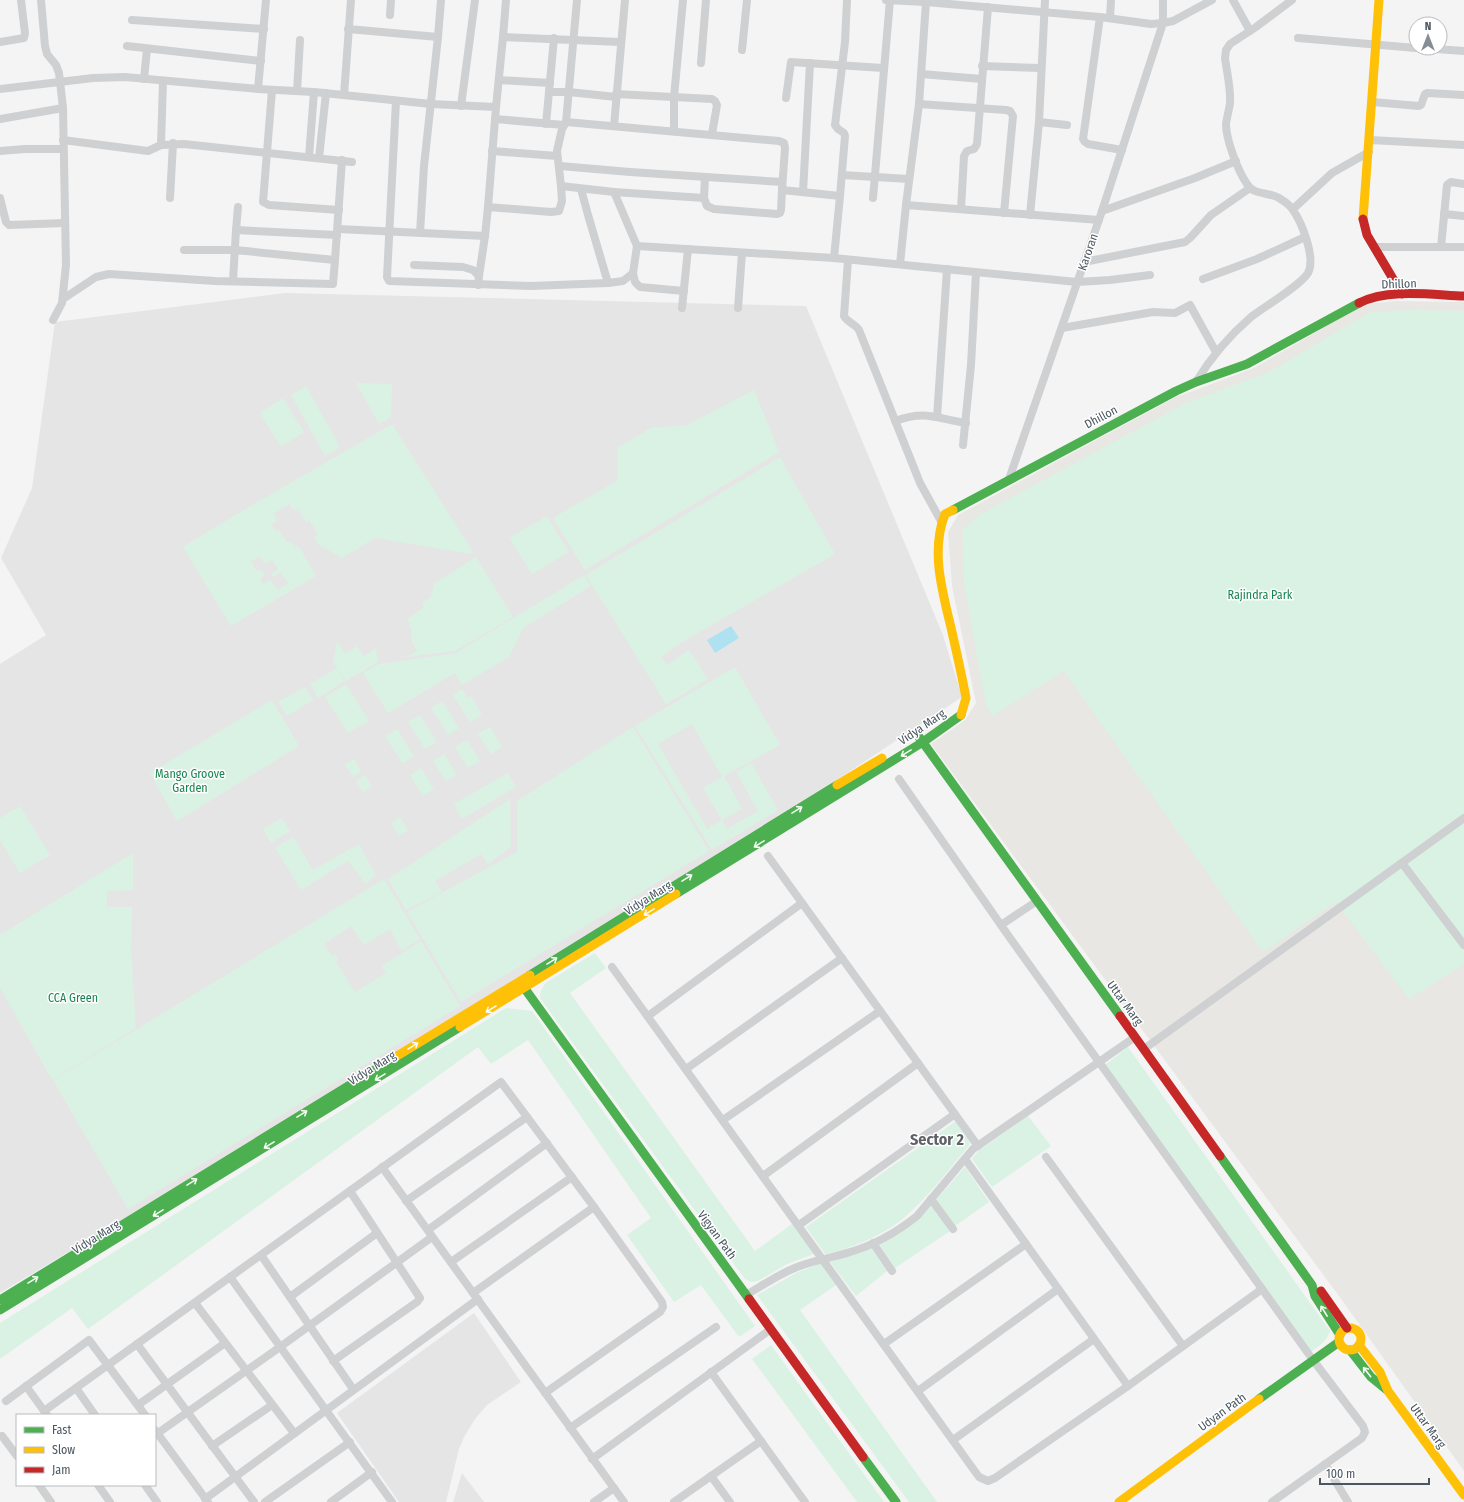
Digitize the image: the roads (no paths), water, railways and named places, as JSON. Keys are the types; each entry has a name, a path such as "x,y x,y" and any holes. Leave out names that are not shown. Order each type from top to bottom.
{"main road":[{"path":"1379,0 1377,45 1363,218 1367,235 1402,294"},
{"name":"Dhillon","path":"941,522 945,514 953,509 1176,391 1196,382 1248,364 1365,300 1377,296 1402,294 1464,296"},
{"name":"Vidya Marg","path":"0,1310 521,985 961,715 966,698 942,590 937,553 941,522"},
{"name":"Uttar Marg","path":"921,739 1312,1285 1321,1292 1347,1328 1355,1329 1360,1334 1361,1341 1359,1345 1380,1372 1388,1391 1464,1495"},
{"name":"Vidya Marg","path":"0,1300 521,985"},
{"name":"Vigyan Path","path":"521,985 896,1502"},
{"name":"Uttar Marg","path":"1312,1285 1315,1296 1343,1344 1371,1377 1388,1391"},
{"path":"1347,1328 1344,1329 1343,1344 1357,1347 1359,1345"},
{"name":"Udyan Path","path":"1119,1502 1315,1362 1343,1344"},
{"name":"Udyan Path","path":"1130,1502 1315,1362"}],"street":[{"path":"0,42 24,38 26,33 21,0"},
{"path":"41,0 44,46 47,54 56,65 61,81 63,108 66,265 63,299 61,307 53,320"},
{"path":"258,89 266,0"},
{"path":"344,95 351,0"},
{"path":"390,15 391,0"},
{"path":"420,233 424,166 441,0"},
{"path":"462,106 475,0"},
{"path":"478,285 488,206 506,0"},
{"path":"488,206 551,212 559,211 562,201 562,186 560,166 557,156 562,129 565,124 577,0"},
{"path":"614,126 620,42 625,0"},
{"path":"674,131 674,97 683,0"},
{"path":"702,63 706,0"},
{"path":"742,50 747,0"},
{"path":"834,258 845,136 835,124 845,42 847,0"},
{"path":"886,0 943,2 1045,13 1110,18 1151,24 1173,21 1212,0"},
{"path":"873,198 890,0"},
{"path":"1030,215 1039,122 1045,0"},
{"path":"1110,18 1111,0"},
{"name":"Karoran","path":"1009,479 1099,220 1163,23 1163,0"},
{"path":"1233,0 1250,31"},
{"path":"1196,382 1216,352 1250,318 1303,280 1308,274 1311,258 1305,237 1293,209 1286,202 1272,194 1256,191 1246,184 1236,162 1226,132 1226,123 1230,104 1225,58 1226,50 1230,44 1266,21 1292,0"},
{"path":"900,264 919,104 926,2"},
{"path":"961,209 964,156 968,151 976,147 988,7"},
{"path":"1100,17 1083,139 1088,144 1122,150"},
{"path":"132,20 264,29"},
{"path":"348,29 438,37"},
{"path":"503,37 620,42"},
{"path":"546,124 554,38"},
{"path":"1298,38 1408,47"},
{"path":"297,91 300,40"},
{"path":"128,46 261,61"},
{"path":"144,79 147,48"},
{"path":"1448,50 1464,51"},
{"path":"786,98 791,62 883,68"},
{"path":"803,192 810,63"},
{"path":"982,66 1041,68"},
{"path":"921,74 982,79"},
{"path":"0,89 61,81 115,77 326,93 431,104 496,107"},
{"path":"499,80 550,83"},
{"path":"161,145 163,81"},
{"path":"272,90 263,199 265,204 339,210"},
{"path":"309,157 314,92"},
{"path":"549,92 712,99 717,104 712,134"},
{"path":"320,158 326,93"},
{"path":"1372,102 1419,106 1427,93 1464,95"},
{"path":"396,101 389,281 530,286 608,284 623,281 632,273"},
{"path":"919,104 1010,111 1013,116 1004,213"},
{"path":"0,119 63,108"},
{"path":"495,119 546,124 614,126 712,134 779,141 784,143 785,148 780,214 714,210 707,206 704,198 706,177"},
{"path":"1039,122 1067,126"},
{"path":"1370,140 1464,145"},
{"path":"170,198 173,143"},
{"path":"0,151 63,144 148,151 161,145 173,143 352,162"},
{"path":"492,151 557,156"},
{"path":"1293,209 1332,174 1369,152"},
{"path":"63,299 96,277 103,275 333,284 336,260 342,160"},
{"path":"1102,211 1196,178 1236,162"},
{"path":"560,166 706,177 782,186 803,192 840,196"},
{"path":"842,175 909,179"},
{"path":"1442,247 1447,185 1451,182 1464,184"},
{"path":"562,186 614,192 704,198"},
{"path":"1084,262 1185,242 1211,215 1250,188"},
{"path":"581,189 608,284"},
{"path":"614,192 637,246 632,273 635,282 640,287 684,290"},
{"path":"0,198 6,222 9,225 65,222"},
{"path":"906,205 1099,220"},
{"path":"233,281 238,207"},
{"path":"1444,214 1464,216"},
{"path":"236,230 338,232 391,231 485,236"},
{"path":"1203,279 1257,259 1305,237"},
{"path":"637,246 834,258 1077,282 1150,275"},
{"path":"1374,247 1464,247"},
{"path":"682,308 688,249"},
{"path":"184,250 235,250 336,260"},
{"path":"738,308 742,253"},
{"path":"848,260 844,316 859,330 920,483 941,522"},
{"path":"414,265 463,267 473,270 479,276"},
{"path":"937,417 947,269"},
{"path":"963,445 971,365 976,273"},
{"path":"1062,328 1153,312 1175,313 1190,305 1216,352"},
{"path":"895,421 915,415 924,415 966,423"},
{"path":"899,779 1099,1062 1262,1289 1363,1426 1365,1432 1362,1438 1272,1502"},
{"path":"1144,1049 1464,818"},
{"path":"768,856 978,1146"},
{"path":"1402,863 1464,945"},
{"path":"1001,925 1037,901"},
{"path":"648,1016 802,903"},
{"path":"686,1069 842,958"},
{"path":"612,966 979,1476 988,1481 995,1478 1128,1386 1262,1289"},
{"path":"723,1120 880,1010"},
{"path":"746,1295 788,1270 851,1252 873,1243 906,1225 917,1216 965,1159 978,1146 1135,1037"},
{"path":"763,1176 918,1063"},
{"path":"26,1386 46,1413 76,1388 501,1082 572,1176 662,1302 663,1307 660,1312 545,1393"},
{"path":"799,1225 955,1114"},
{"path":"406,1201 527,1117"},
{"path":"547,1143 430,1234 396,1263 246,1371 187,1412 156,1431 206,1500 594,1207"},
{"path":"1046,1156 1183,1346"},
{"path":"965,1159 1128,1386"},
{"path":"382,1167 624,1502"},
{"path":"451,1262 572,1176"},
{"path":"333,1361 420,1298 376,1233 350,1191"},
{"path":"932,1199 952,1230"},
{"path":"290,1297 376,1233"},
{"path":"873,1243 892,1271"},
{"path":"884,1344 1026,1244"},
{"path":"261,1254 353,1389"},
{"path":"230,1277 372,1472 392,1502"},
{"path":"918,1391 1058,1289"},
{"path":"195,1303 294,1433"},
{"path":"570,1428 716,1326"},
{"path":"592,1459 771,1329"},
{"path":"953,1440 1094,1339"},
{"path":"6,1401 89,1340 144,1414"},
{"path":"138,1405 225,1343"},
{"path":"137,1344 254,1502"},
{"path":"711,1372 805,1502"},
{"path":"76,1388 94,1414"},
{"path":"212,1446 272,1405"},
{"path":"2,1436 16,1455"},
{"path":"674,1502 761,1441"},
{"path":"265,1502 350,1442"},
{"path":"1325,1464 1348,1502"},
{"path":"336,1500 372,1472"},
{"path":"711,1476 730,1502"},
{"path":"39,1486 51,1502"},
{"path":"99,1486 110,1502"},
{"path":"146,1486 158,1502"},
{"path":"594,1502 614,1488"}],"water":[{"path":"731,626 739,638 715,653 707,640"}],"district":[{"name":"Sector 2","path":"937,1139"}],"park label":[{"name":"Rajindra Park","path":"1260,595"},
{"name":"Mango Groove Garden","path":"190,781"},
{"name":"CCA Green","path":"73,998"}]}
